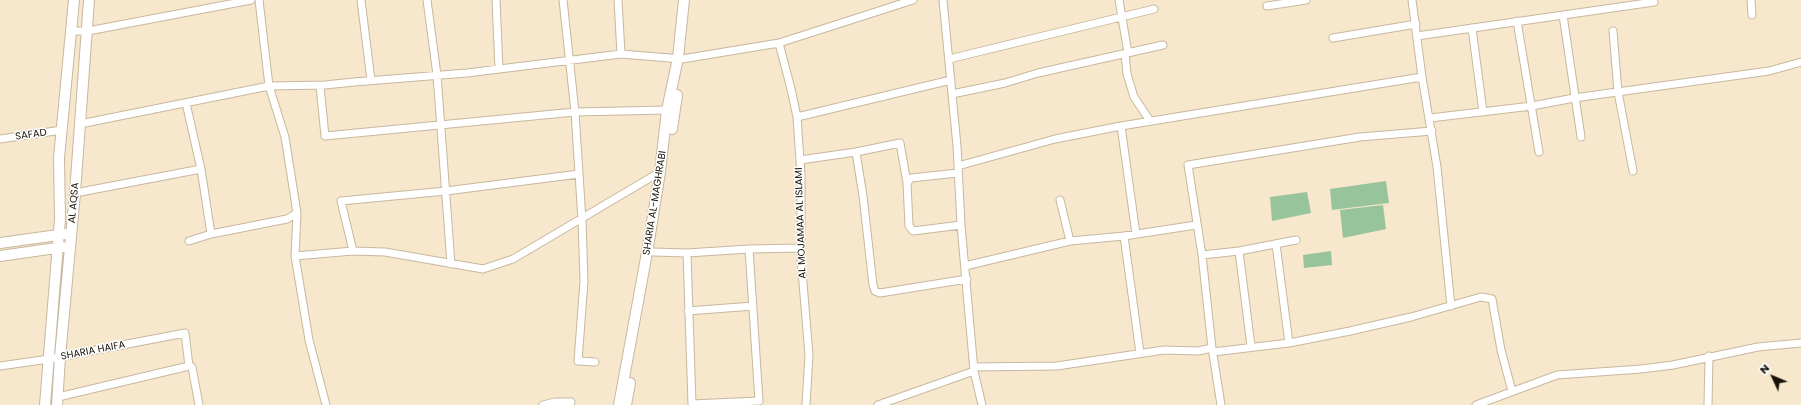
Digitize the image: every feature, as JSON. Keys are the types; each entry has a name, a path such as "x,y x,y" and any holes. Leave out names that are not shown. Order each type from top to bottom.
{"main road":[{"name":"AL AQSA","path":"45,405 58,234 59,158 74,0"},
{"name":"AL AQSA","path":"58,401 60,357 75,193 88,31 89,0"},
{"name":"SHARIA AL-MAGHRABI","path":"619,405 648,247 660,172 667,110 680,59 684,0"},
{"name":"SHARIA AL-MAGHRABI","path":"626,405 653,252 680,59 691,0"},
{"path":"0,243 58,234 70,235"},
{"path":"0,256 69,247"}],"street":[{"path":"72,31 88,31 251,0"},
{"path":"259,0 269,86 285,137 297,212 295,256 309,340 326,405"},
{"path":"361,0 372,80"},
{"path":"427,0 437,75 451,264"},
{"path":"496,0 499,69"},
{"path":"563,0 568,59 575,112 582,220 584,281 578,361 595,362"},
{"path":"618,0 621,54"},
{"path":"80,124 269,86 320,86 499,69 568,59 621,54 680,59 779,43 913,0"},
{"path":"943,0 951,80 974,369 982,405"},
{"path":"1119,0 1126,53 1127,74 1134,97 1150,121"},
{"path":"1268,6 1306,0"},
{"path":"1412,0 1422,77 1432,131 1451,306"},
{"path":"1751,0 1752,15"},
{"path":"1417,36 1654,2"},
{"path":"949,59 1154,9"},
{"path":"1563,15 1574,98 1581,137"},
{"path":"1517,21 1539,152"},
{"path":"1333,38 1416,24"},
{"path":"1472,28 1484,112"},
{"path":"1613,31 1618,92 1633,171"},
{"name":"AL MOJAMAA AL ISLAMI","path":"779,43 792,89 797,117 800,160 801,248 809,355 806,405"},
{"path":"952,94 1163,45"},
{"path":"1430,118 1532,106 1574,98 1769,71 1801,62"},
{"path":"907,183 911,178 958,169 1055,139 1120,126 1422,77"},
{"path":"797,117 951,80"},
{"path":"320,86 325,136 575,112 667,110"},
{"path":"186,103 201,169 211,234"},
{"path":"1120,126 1136,234"},
{"name":"SAFAD","path":"0,139 62,130"},
{"path":"1221,405 1212,350 1202,255 1196,225 1188,165 1360,137 1432,131"},
{"path":"800,160 856,152 900,143 907,183 910,230 913,231 962,225"},
{"path":"856,152 863,196 873,285 876,291 880,293 967,279"},
{"path":"75,193 201,169"},
{"path":"295,256 353,251 385,252 483,269 513,259 582,220 660,172"},
{"path":"353,251 341,201 446,191 579,174"},
{"path":"1060,200 1070,241"},
{"path":"189,241 211,234 287,219 297,212"},
{"path":"965,266 1070,241 1124,236 1196,225"},
{"path":"1124,236 1140,353"},
{"path":"1202,255 1239,251 1296,240"},
{"path":"1276,244 1289,343"},
{"path":"653,252 687,253 749,249 801,248"},
{"path":"687,253 692,404 759,401 749,249"},
{"path":"1239,251 1251,346"},
{"path":"878,405 974,369 1057,366 1164,350 1198,351 1289,343 1350,331 1482,297 1492,299 1501,350 1512,391"},
{"path":"688,311 753,306"},
{"name":"SHARIA HAIFA","path":"0,366 48,360 185,333 189,366"},
{"path":"1476,405 1557,375 1641,369 1673,365 1758,346 1801,342"},
{"path":"1708,405 1709,356"},
{"path":"58,401 189,366 192,367 199,405"},
{"path":"543,405 555,402 571,402"}],"green space":[{"path":"1386,181 1389,203 1332,210 1330,189"},
{"path":"1307,192 1311,213 1272,221 1270,197"},
{"path":"1383,205 1386,229 1343,238 1340,210"},
{"path":"1331,251 1332,265 1304,268 1303,255"}]}
